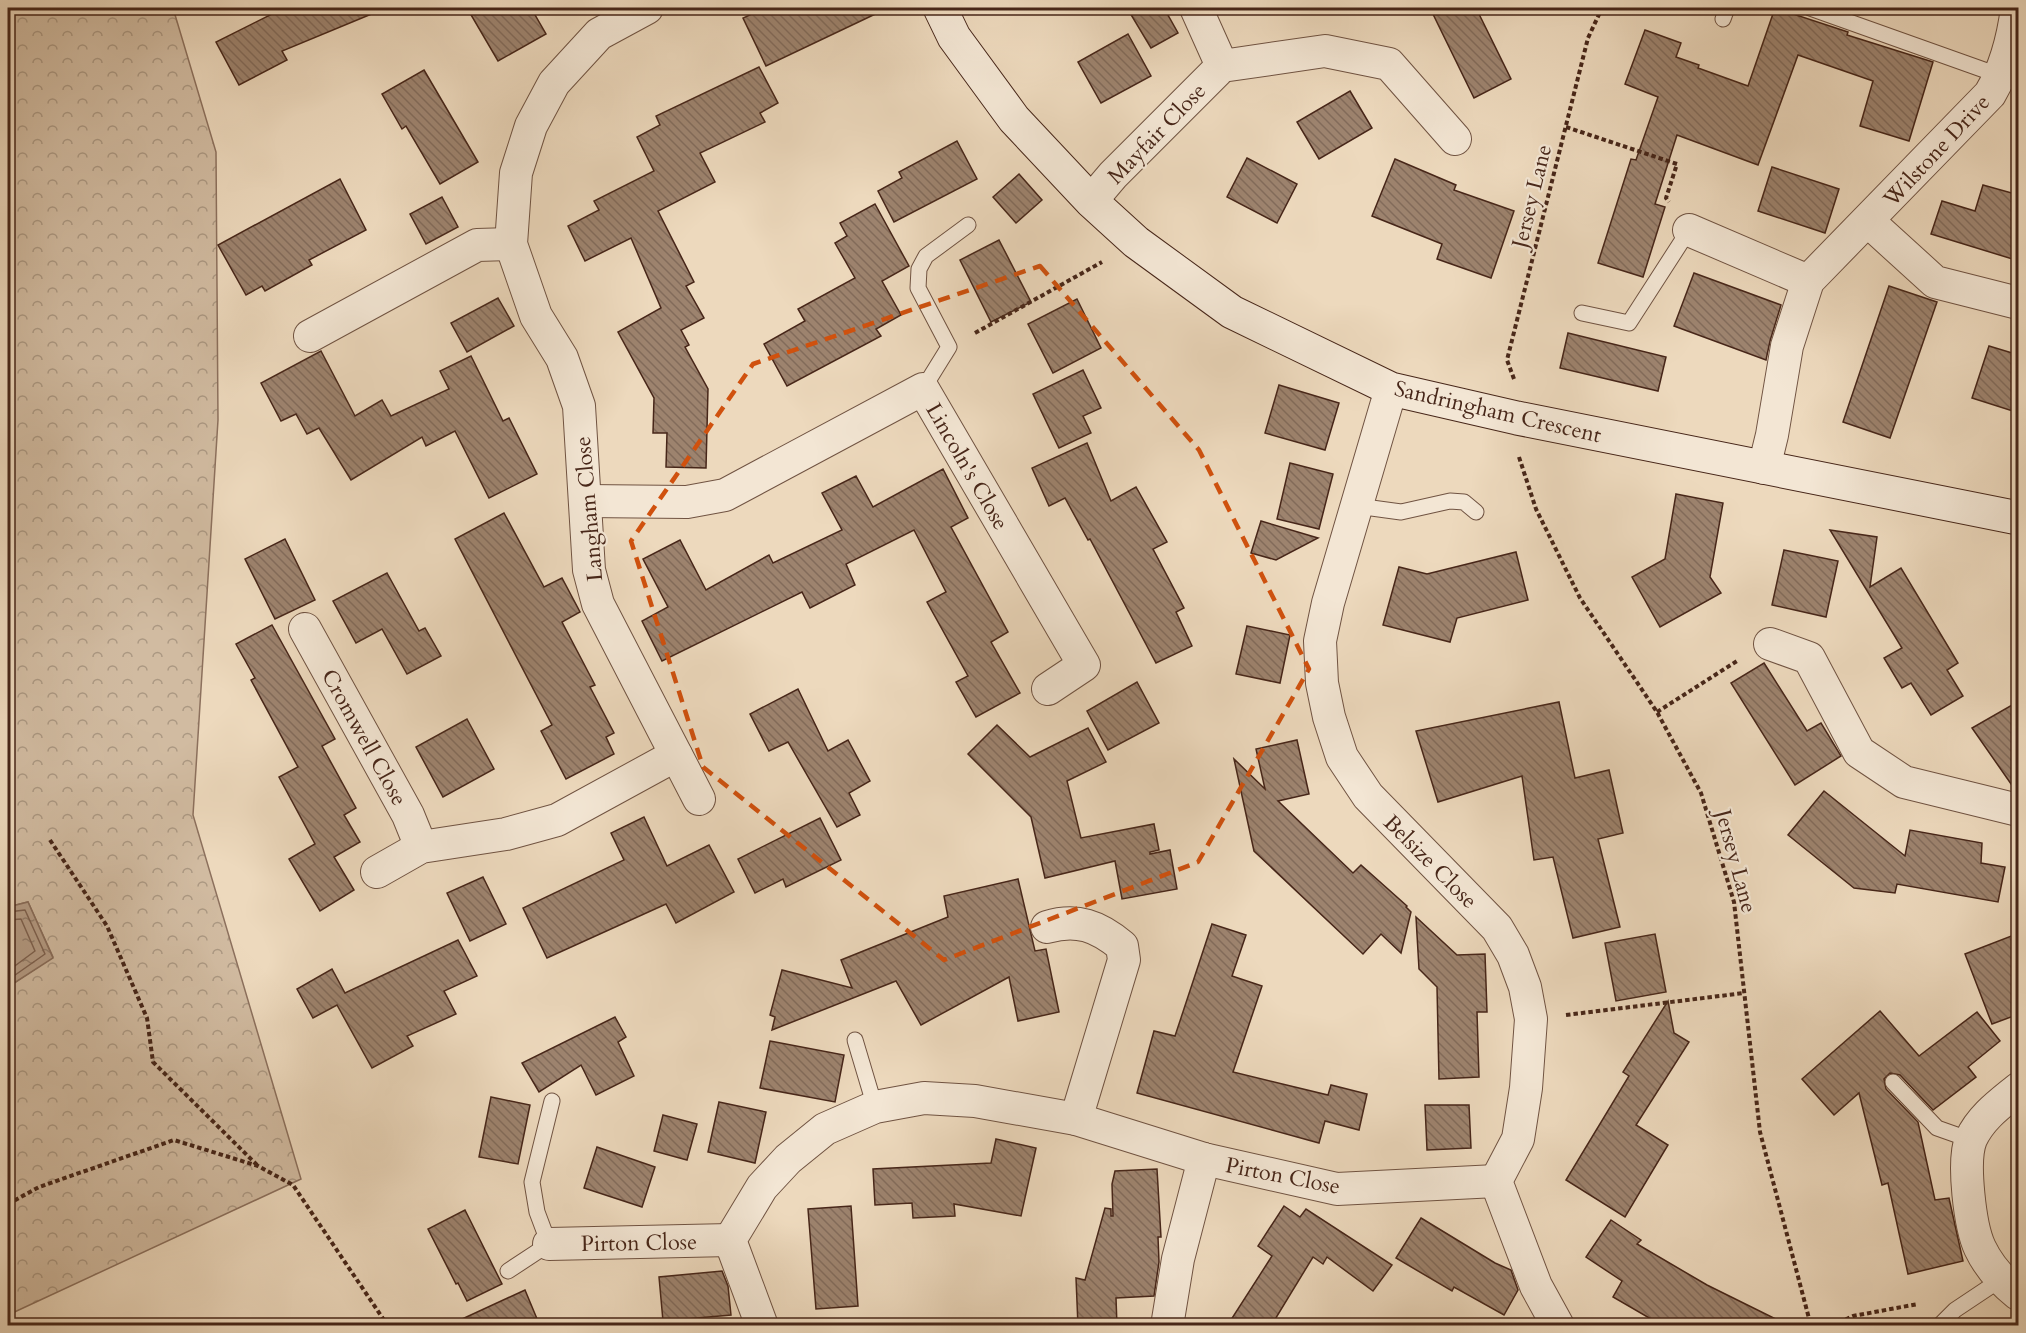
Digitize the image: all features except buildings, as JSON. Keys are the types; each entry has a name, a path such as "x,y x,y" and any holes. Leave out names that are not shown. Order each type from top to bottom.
{"street":[{"name":"Langham Close","path":"646,8 599,34 554,83 531,126 516,173 511,244 536,316 562,358 579,406 589,570 598,604 699,799"},
{"name":"Sandringham Crescent","path":"940,8 954,37 1014,119 1091,201 1136,242 1232,312 1391,389 1517,418 2019,518"},
{"name":"Mayfair Close","path":"1196,8 1222,66"},
{"name":"Wilstone Drive","path":"1764,468 1787,346 1808,281 1990,94 2001,76 2013,36 2017,8"},
{"name":"Mayfair Close","path":"1091,201 1113,175 1222,66 1325,51 1389,64 1455,139"},
{"name":"Wilstone Drive","path":"1868,221 1935,282 2019,303"},
{"path":"1689,230 1808,281"},
{"path":"310,336 477,246 511,244"},
{"name":"Lincoln's Close","path":"586,501 687,502 725,495 923,389 1084,665 1048,688"},
{"name":"Belsize Close","path":"1391,389 1328,603 1320,641 1322,683 1329,717 1342,757 1368,796 1497,928 1513,955 1525,987 1531,1019 1526,1088 1518,1139 1496,1181"},
{"name":"Cromwell Close","path":"305,629 408,815 421,847"},
{"path":"1770,644 1809,658 1859,752 1904,782 2019,810"},
{"path":"377,872 421,847 506,834 557,820 676,755"},
{"path":"1047,927 1080,923 1111,937 1122,946 1124,960 1076,1119"},
{"path":"2009,1287 1979,1248 1969,1202 1966,1169 1971,1140 1986,1116 2019,1089"},
{"name":"Pirton Close","path":"730,1240 762,1187 788,1159 825,1129 875,1107 924,1098 975,1101 1076,1119 1204,1160 1337,1189 1496,1181"},
{"path":"1167,1326 1178,1259 1204,1160"},
{"path":"1496,1181 1536,1286 1558,1326"},
{"name":"Pirton Close","path":"549,1244 730,1240"},
{"name":"Pirton Close","path":"730,1240 762,1326"}],"lane":[{"path":"1810,8 2001,76"},
{"path":"923,389 949,347 918,288 919,269 926,256 968,225"},
{"path":"1582,313 1629,323 1689,230"},
{"path":"1357,506 1401,512 1450,501 1464,502 1476,512"},
{"path":"855,1040 875,1107"},
{"path":"1893,1082 1937,1128 1971,1140"},
{"path":"508,1271 549,1244 537,1212 532,1182 552,1101"},
{"path":"1940,1326 1955,1310 2009,1287"}],"path":[{"name":"Jersey Lane","path":"1515,382 1507,360 1588,38 1602,8"},
{"path":"1566,127 1677,164 1666,198 1689,230"},
{"path":"949,347 1136,242"},
{"name":"Jersey Lane","path":"1519,456 1536,509 1580,598 1657,712 1705,804 1734,902 1760,1132 1810,1326"},
{"path":"1657,712 1736,662 1770,644"},
{"path":"50,840 107,926 147,1018 153,1062 258,1166"},
{"path":"2015,845 2015,877 2019,890"},
{"path":"1531,1019 1744,993"},
{"path":"8,1204 39,1187 174,1140 258,1166 293,1185 388,1326"},
{"path":"1832,1326 1853,1316 1934,1301 1955,1310"}],"highlighted area":[{"path":"1040,266 1199,450 1309,669 1198,862 944,960 703,767 631,541 753,364"}],"green space":[{"path":"8,8 173,8 216,152 218,420 193,815 301,1179 8,1315 8,987 53,957 28,902 8,907"}],"water":[{"path":"28,902 53,958 8,987 8,907"}]}
